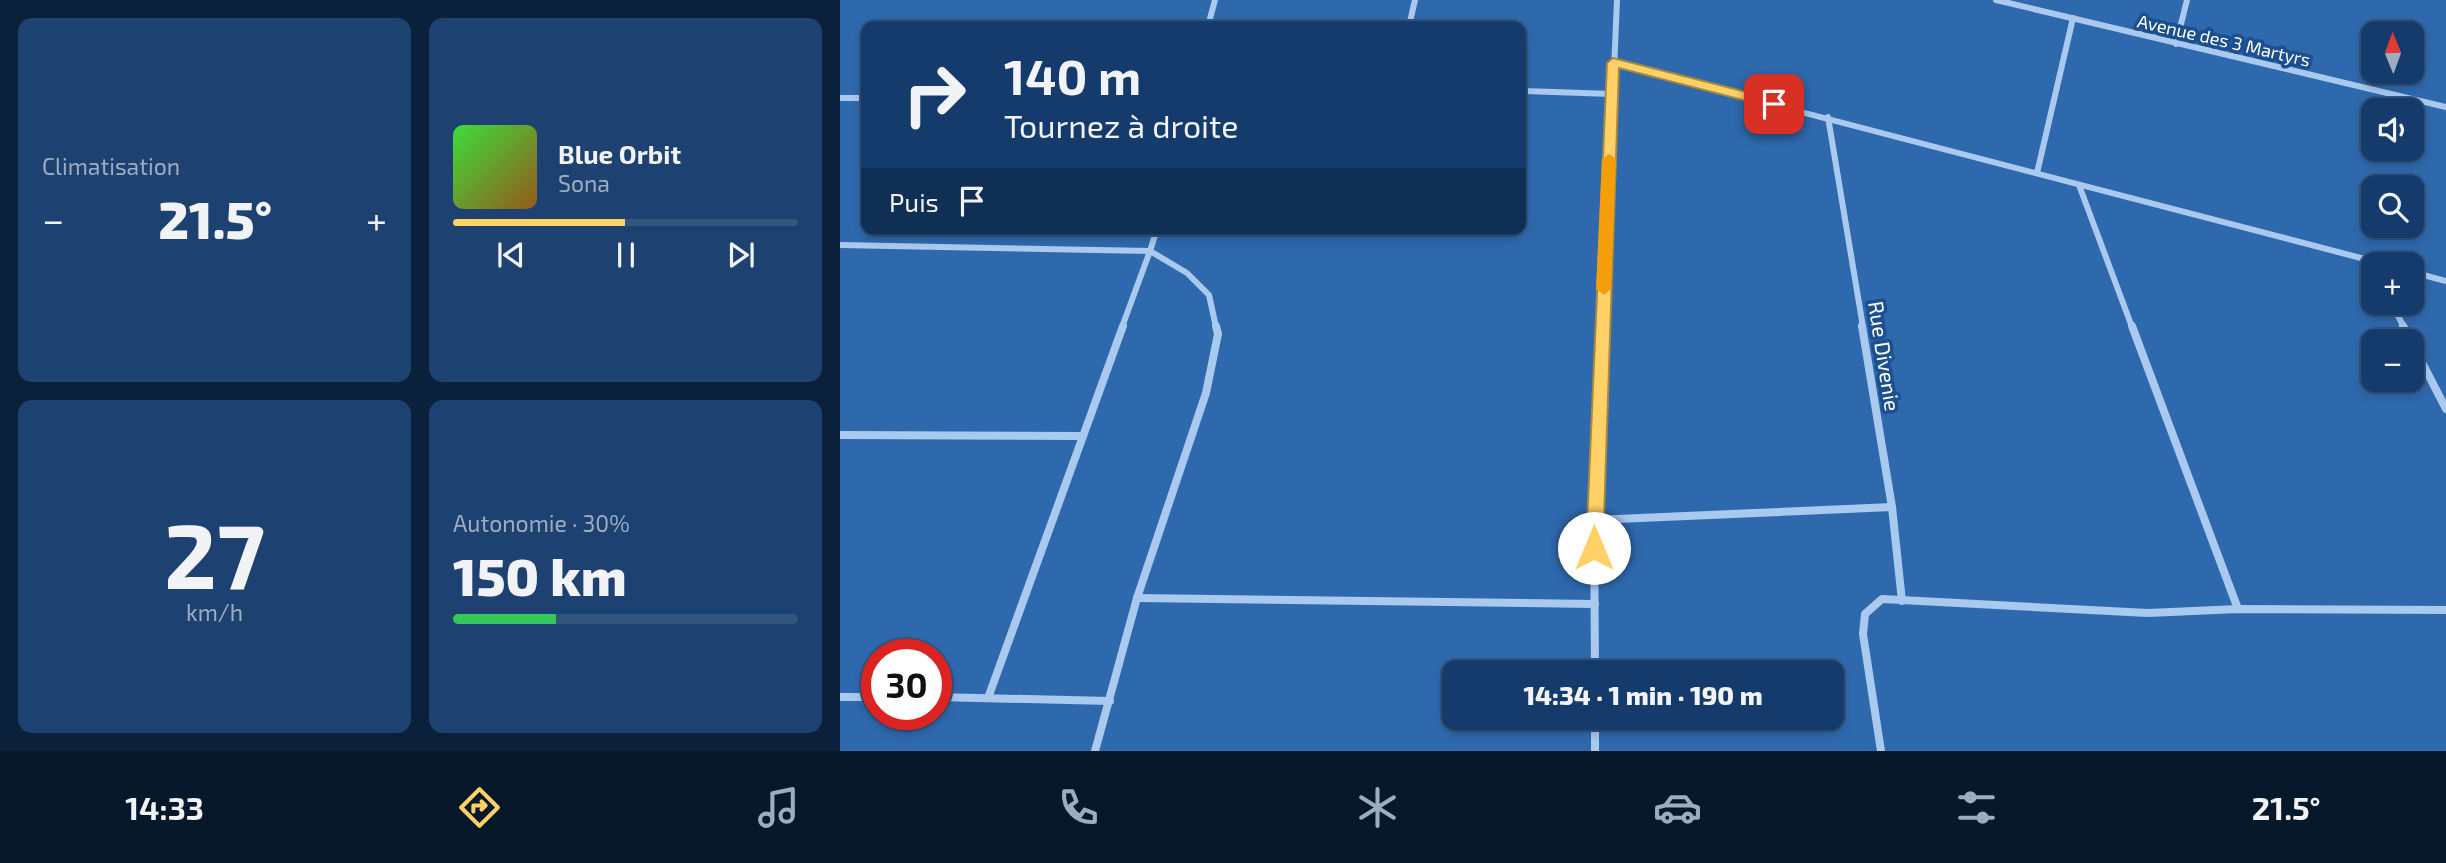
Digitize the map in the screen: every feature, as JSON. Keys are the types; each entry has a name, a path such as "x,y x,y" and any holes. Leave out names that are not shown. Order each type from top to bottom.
{"street":[{"path":"1209,21 1215,0"},
{"path":"1410,21 1415,0"},
{"path":"1595,660 1594,520 1617,0"},
{"name":"Avenue des 3 Martyrs","path":"1996,0 2446,107"},
{"path":"2176,44 2187,0"},
{"path":"2037,173 2073,18"},
{"path":"1613,63 2361,258"},
{"path":"1526,91 1612,94"},
{"path":"840,98 861,98"},
{"name":"Rue Divenie","path":"1828,117 1892,507 1902,601"},
{"path":"2079,185 2238,608"},
{"path":"988,698 1155,235"},
{"path":"840,245 1150,251 1187,273 1209,295 1218,334 1206,393 1137,598 1095,751"},
{"path":"2424,275 2446,281"},
{"path":"2424,367 2446,409"},
{"path":"840,435 1083,436"},
{"path":"1594,520 1892,507"},
{"path":"1137,598 1595,604"},
{"path":"1881,751 1863,634 1865,614 1882,599 2148,612 2238,608 2446,610"},
{"path":"840,697 861,697"},
{"path":"952,698 1110,701"},
{"path":"1595,730 1595,751"}],"shaded area":[{"path":"840,0 2446,0 2446,751 840,751"}],"slow traffic":[{"path":"1604,289 1609,159"}],"route":[{"path":"1594,548 1613,63 1774,104"}]}
